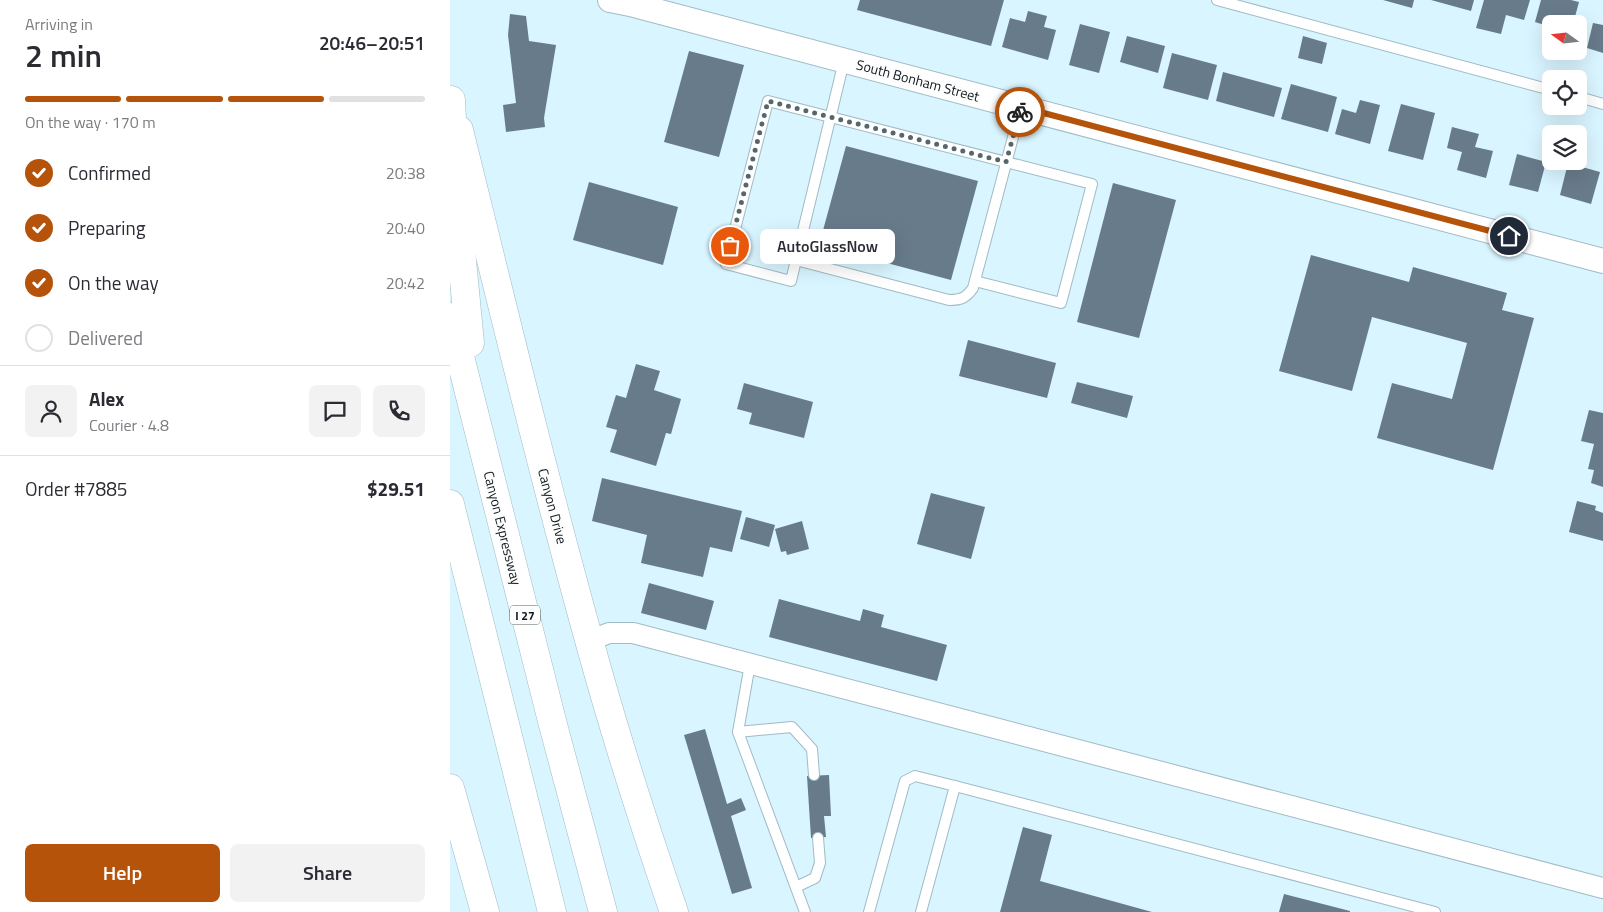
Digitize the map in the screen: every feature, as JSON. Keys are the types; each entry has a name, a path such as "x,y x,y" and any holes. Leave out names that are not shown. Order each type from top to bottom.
{"main road":[{"path":"451,97 456,198 478,429"},
{"name":"Canyon Drive","path":"451,97 543,466 589,641 639,807 674,912"},
{"name":"Canyon Expressway","path":"450,317 552,721 603,912"},
{"path":"450,504 552,912"},
{"path":"450,788 485,912"}],"street":[{"name":"South Bonham Street","path":"624,1 844,61 1603,261"},
{"path":"589,641 609,633 634,633 1603,888"}],"lane":[{"path":"1217,0 1542,88"},
{"path":"844,61 830,117 791,281 726,264 768,101 830,117 1092,184 1061,303 975,281"},
{"path":"1587,99 1603,104"},
{"path":"796,260 949,300 961,300 968,296 975,281 1021,107"},
{"path":"750,664 738,732 805,912"},
{"path":"738,732 792,727 812,749 814,775"},
{"path":"869,912 905,781 916,776 1435,912"},
{"path":"921,912 955,786"},
{"path":"796,887 815,878 820,863 818,838"}],"building":[{"path":"860,0 1004,0 991,46 857,10"},
{"path":"1383,0 1414,0 1412,8"},
{"path":"1431,0 1474,0 1471,11"},
{"path":"1484,0 1530,0 1524,20 1506,15 1501,34 1476,28"},
{"path":"1541,0 1571,0 1579,2 1575,15 1542,15 1542,24 1535,22"},
{"path":"1028,11 1047,16 1044,27 1056,30 1048,60 1002,47 1010,18 1025,22"},
{"path":"510,14 526,16 529,41 556,45 544,118 545,127 506,132 503,105 516,103 508,35"},
{"path":"1593,23 1603,25 1603,53 1588,48"},
{"path":"1080,24 1110,32 1099,73 1069,65"},
{"path":"1127,36 1165,46 1158,73 1120,62"},
{"path":"1303,36 1327,43 1322,64 1298,58"},
{"path":"689,51 744,65 719,157 664,142"},
{"path":"1172,53 1217,65 1208,100 1163,88"},
{"path":"1223,72 1282,88 1274,117 1216,101"},
{"path":"1291,84 1337,97 1328,132 1281,119"},
{"path":"1360,100 1380,105 1370,144 1335,134 1342,109 1356,113"},
{"path":"1401,104 1435,113 1423,160 1388,151"},
{"path":"1452,127 1479,134 1475,147 1493,151 1486,178 1457,170 1462,152 1447,148"},
{"path":"846,146 978,181 951,280 819,245"},
{"path":"1517,154 1542,161 1542,170 1544,170 1538,192 1509,185"},
{"path":"1587,168 1600,172 1591,204 1560,195 1566,170 1587,170"},
{"path":"589,182 678,207 663,265 573,240"},
{"path":"1113,183 1176,200 1139,338 1077,322"},
{"path":"1311,255 1409,282 1413,267 1507,293 1502,310 1534,318 1493,470 1377,438 1392,383 1452,399 1467,343 1372,317 1352,391 1279,371"},
{"path":"968,340 1056,363 1047,398 959,376"},
{"path":"636,364 660,371 654,390 681,399 671,434 666,433 656,466 610,452 617,430 606,427 616,395 626,398"},
{"path":"1077,382 1133,396 1127,418 1071,403"},
{"path":"744,383 813,402 804,438 749,424 752,413 737,409"},
{"path":"1589,410 1603,413 1603,487 1591,483 1594,470 1588,469 1594,444 1581,441"},
{"path":"602,478 742,511 732,552 710,547 703,577 641,563 647,535 592,521"},
{"path":"931,493 985,507 971,559 917,544"},
{"path":"1577,501 1596,506 1595,510 1603,513 1603,541 1569,532"},
{"path":"746,517 775,525 769,547 740,539"},
{"path":"802,521 809,549 787,555 786,551 781,552 775,529"},
{"path":"649,583 714,601 706,630 641,613"},
{"path":"779,599 860,621 863,609 884,615 881,627 947,645 937,681 769,637"},
{"path":"705,729 727,804 741,798 746,810 731,816 752,888 732,894 684,735"},
{"path":"829,775 831,816 824,816 826,837 811,838 807,776"},
{"path":"1023,827 1052,835 1040,881 1152,912 1000,912"},
{"path":"1284,894 1350,911 1350,912 1279,912"}],"way so far":[{"path":"730,246 768,101 1006,162 1020,112"}],"place":[{"name":"AutoGlassNow","path":"730,246"}],"route":[{"path":"1020,112 1021,107 1509,236"}]}
